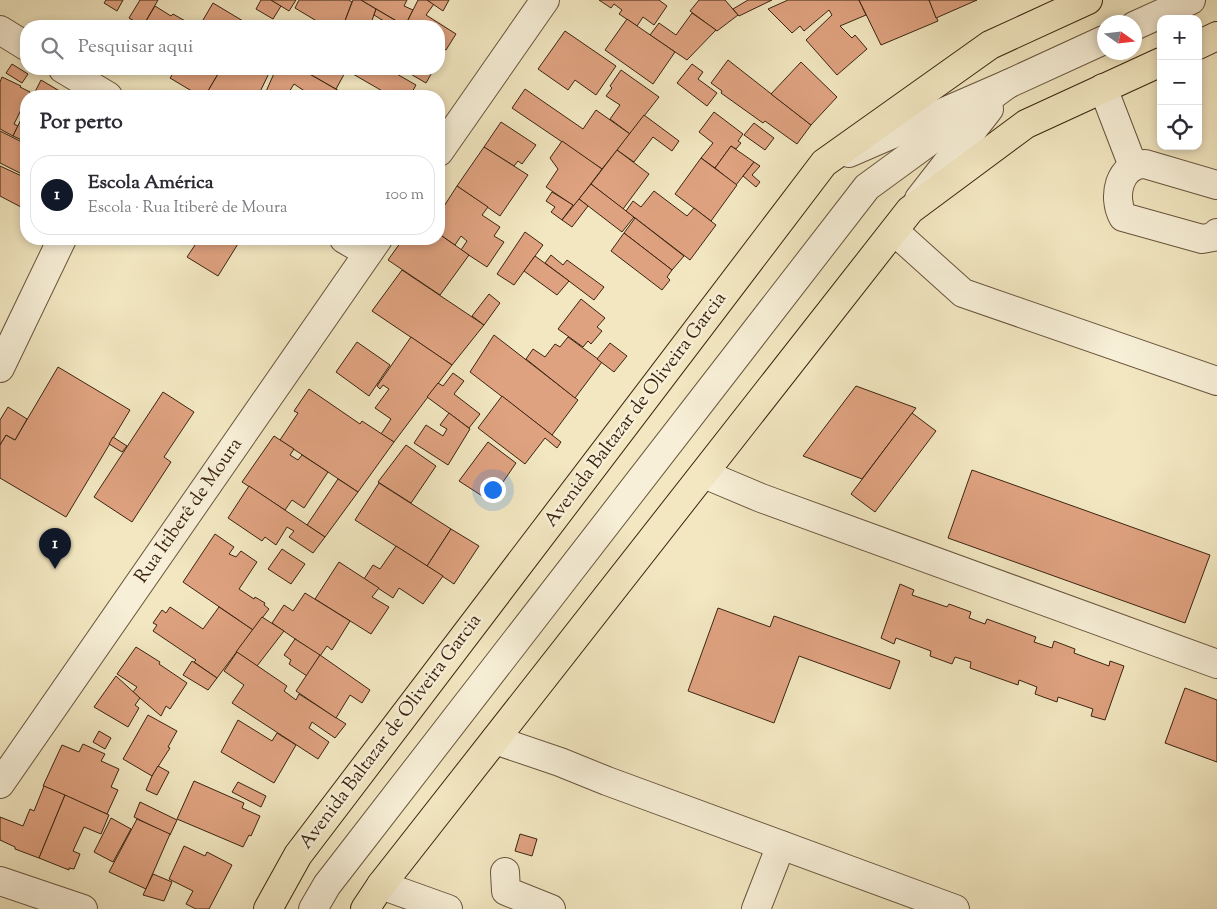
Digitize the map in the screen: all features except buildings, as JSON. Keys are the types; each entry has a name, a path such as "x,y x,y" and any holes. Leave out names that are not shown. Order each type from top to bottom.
{"main road":[{"name":"Avenida Baltazar de Oliveira Garcia","path":"268,909 298,855 824,163 990,45 1088,0"},
{"path":"1202,43 1217,36"},
{"path":"365,909 381,885 910,210 1026,124 1157,64"}],"street":[{"path":"445,143 545,0"},
{"path":"1142,22 1191,0"},
{"path":"0,30 20,42"},
{"path":"824,163 1008,84 1097,43"},
{"path":"73,75 98,90"},
{"path":"910,210 1008,84"},
{"path":"313,909 327,885 867,187 1008,84"},
{"path":"1103,88 1133,166"},
{"path":"1217,184 1146,164 1133,166 1120,181 1118,189 1118,208 1123,217 1202,239 1213,237 1217,233"},
{"path":"894,231 963,293 1217,381"},
{"path":"0,368 59,245"},
{"name":"Rua Itiberê de Moura","path":"0,784 373,246"},
{"path":"704,474 770,501 1217,664"},
{"path":"495,740 560,762 954,909"},
{"path":"756,909 781,845"},
{"path":"505,872 506,891 551,909"},
{"path":"0,881 83,909"},
{"path":"381,885 448,909"}],"place":[{"name":"Escola América","path":"55,569"}]}
